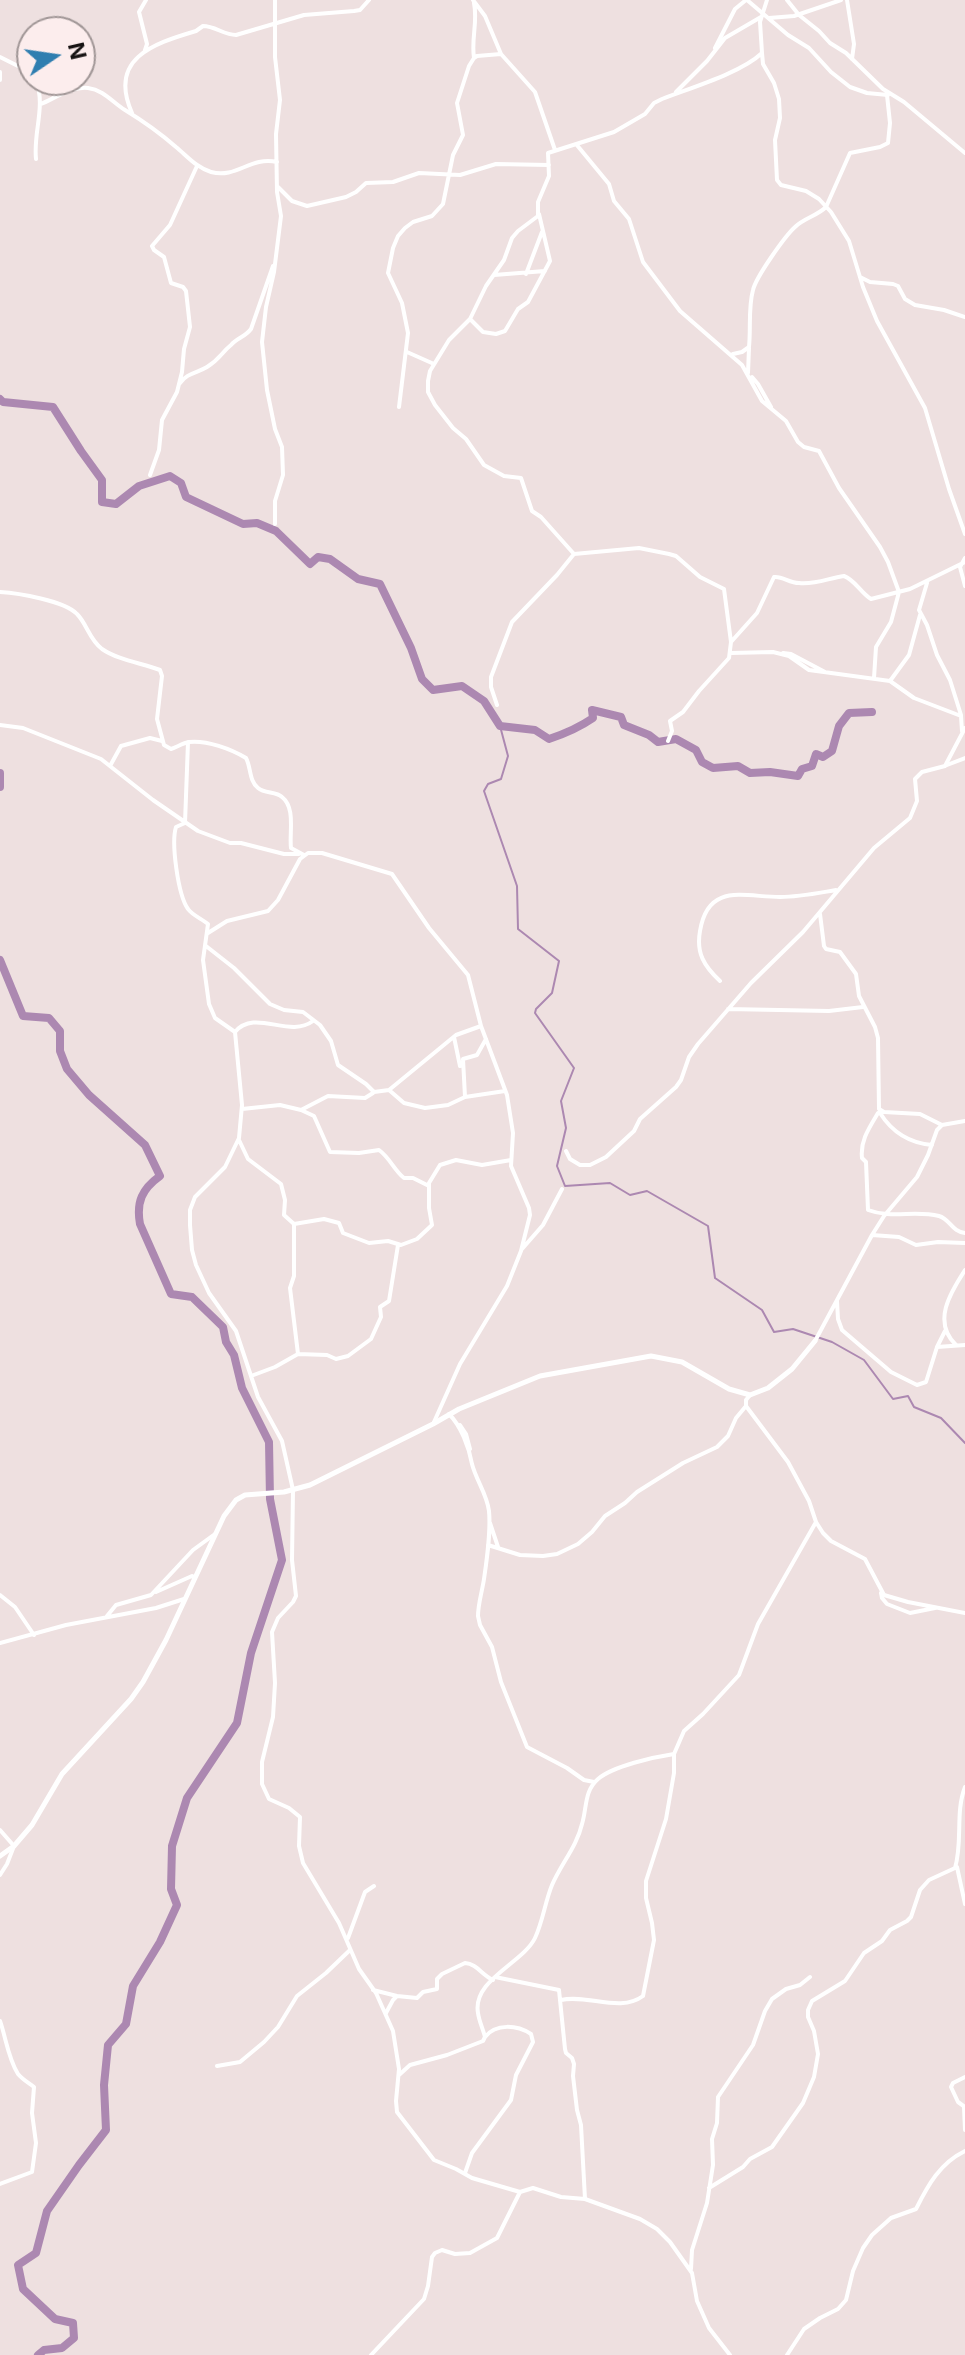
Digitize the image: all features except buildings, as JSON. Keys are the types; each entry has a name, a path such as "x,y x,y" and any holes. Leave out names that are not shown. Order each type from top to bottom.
{"street":[{"path":"132,113 124,85 131,65 147,44 139,16 146,0"},
{"path":"275,0 276,82 280,100 276,134 277,185 281,216 262,342 267,390 282,447 283,480 275,501 275,524"},
{"path":"145,50 203,26 234,35 304,15 360,10 369,0"},
{"path":"474,0 485,16 501,54 535,92 555,150"},
{"path":"399,407 409,337 405,314 388,273 398,236 416,221 432,216 447,191 454,151 464,132 457,109 458,97 474,58 472,39 477,19 474,0"},
{"path":"711,57 735,9 746,0 788,35 805,44 850,87 867,93 889,95"},
{"path":"767,0 760,22 763,64 779,99 780,126 775,140 777,180 781,185 813,194 826,207 849,241 882,332 925,408 965,534"},
{"path":"787,0 799,15 889,95 904,102 965,153"},
{"path":"674,94 731,33 764,16 799,15 841,0"},
{"path":"847,0 854,44 852,59"},
{"path":"470,319 483,332 502,333 518,309 528,302 550,261 538,202 546,184 548,153 614,132 645,114 654,103 728,72 762,53"},
{"path":"474,58 501,54"},
{"path":"0,72 0,80"},
{"path":"41,104 85,88 94,89 163,135 197,166 214,173 235,171 258,160 277,162"},
{"path":"749,374 750,309 754,287 788,234 802,220 826,207 850,153 888,143 889,95"},
{"path":"36,159 39,96"},
{"path":"576,144 609,184 614,201 629,219 646,267 687,318 731,354 749,374 762,401 790,426 798,442 819,451 839,488 880,547 899,592 891,622 876,647 874,678"},
{"path":"277,185 292,201 307,206 346,197 368,183 393,182 419,173 449,176 469,174 496,164 549,165"},
{"path":"179,384 190,325 187,295 183,287 171,283 164,257 152,246 170,225 197,166"},
{"path":"539,214 512,238 504,260 486,286 470,319 449,340 430,371 427,387 435,405 486,467 504,476 521,478 532,511 574,554"},
{"path":"526,274 543,230"},
{"path":"150,475 159,450 162,420 179,384 186,375 223,356 232,343 251,329 276,260"},
{"path":"494,275 545,271"},
{"path":"860,277 870,282 898,286 905,299 915,305 965,317"},
{"path":"731,354 749,347"},
{"path":"407,352 434,364"},
{"path":"497,705 491,677 512,622 574,554 639,548 676,556 700,577 724,589 731,653 683,712 670,721 672,731 668,741"},
{"path":"731,642 757,613 774,577 805,583 844,576 871,599 928,581 964,561 965,586"},
{"path":"890,681 909,655 920,615 919,604 928,581"},
{"path":"0,592 55,603 72,610 102,649 161,672 157,719 166,748 188,742 215,746 246,758 255,785 260,790 279,795 287,803 291,817 291,848 302,854"},
{"path":"920,615 927,625 963,715 963,731 945,766"},
{"path":"731,653 791,654 825,672 890,681 914,698 963,715"},
{"path":"0,725 23,728 101,759 185,823 225,841 284,854 317,852 392,874 429,928 468,975 481,1026 505,1091 513,1133 511,1160 514,1175 530,1211 521,1251 507,1286 460,1364 433,1424"},
{"path":"110,766 121,746 150,738 162,741"},
{"path":"185,823 188,742"},
{"path":"566,1151 570,1159 580,1165 590,1165 606,1157 634,1131 640,1119 679,1084 692,1051 728,1009 803,932 874,848 910,818 917,801 915,781 918,775 965,758"},
{"path":"185,823 176,827 173,845 187,907 208,924 203,960 207,995 212,1013 235,1032"},
{"path":"207,933 227,921 268,911 278,900 302,854"},
{"path":"720,981 706,966 698,947 704,914 714,901 727,896 795,896 839,889"},
{"path":"820,913 824,946 840,952 855,971 859,996 875,1027 878,1038 879,1109 897,1134 917,1143 932,1145"},
{"path":"205,945 234,968 270,1004 284,1010 303,1012 320,1025 329,1037 338,1065 374,1092"},
{"path":"728,1009 829,1011 863,1007"},
{"path":"298,1354 290,1288 294,1273 294,1224 284,1215 285,1200 281,1184 248,1159 240,1146 242,1109 235,1032 241,1025 253,1022 292,1027 306,1026 313,1021"},
{"path":"301,1110 328,1096 365,1098 374,1092 389,1090 454,1037 481,1026"},
{"path":"454,1037 465,1097"},
{"path":"462,1073 463,1059 477,1055 486,1039"},
{"path":"389,1090 404,1103 425,1108 448,1105 465,1097 505,1091"},
{"path":"242,1109 280,1105 301,1110 314,1116 330,1152 379,1150 404,1178 413,1178 429,1186"},
{"path":"942,1125 920,1114 878,1113 864,1135 861,1154 868,1176 867,1208 884,1216 916,1214 941,1217 956,1231 965,1233"},
{"path":"0,1856 14,1846 32,1825 62,1774 137,1691 155,1663 227,1510 236,1500 251,1493 277,1493 318,1481 449,1414 540,1376 651,1356 682,1362 729,1389 750,1395 768,1388 792,1369 815,1341 872,1235 917,1177 937,1130 942,1125 965,1121"},
{"path":"239,1138 225,1167 195,1197 190,1210 190,1225 192,1250 203,1280 236,1331 261,1403 282,1441 293,1490 292,1560 296,1596 278,1618 272,1632 273,1717 262,1762 262,1784 269,1799 300,1817 298,1839 303,1863 339,1923 359,1969 386,2013 393,2031 399,2064 397,2112 434,2160 472,2178 520,2192 533,2188 561,2197 585,2199 652,2225 670,2242 692,2273"},
{"path":"294,1224 329,1220 338,1222 343,1233 358,1240 369,1243 391,1241 398,1245 417,1239 432,1225 429,1186 438,1168 445,1162 460,1159 482,1165 511,1160"},
{"path":"521,1251 545,1223 562,1189"},
{"path":"872,1235 899,1237 916,1245 965,1243"},
{"path":"251,1376 298,1354 329,1355 339,1359 369,1342 380,1320 380,1307 389,1301 398,1245"},
{"path":"837,1298 842,1330 891,1372 917,1385 926,1382 945,1329 947,1300 965,1270"},
{"path":"945,1329 956,1345"},
{"path":"937,1347 965,1345"},
{"path":"487,1545 520,1555 543,1556 557,1554 578,1544 605,1516 637,1492 683,1463 717,1447 728,1436 750,1395"},
{"path":"746,1406 788,1462 809,1501 816,1522 831,1541 865,1559 886,1596 965,1613"},
{"path":"449,1414 466,1434 473,1467 489,1513 492,1535 498,1547"},
{"path":"489,1513 478,1611 480,1625 492,1647 501,1682 527,1747 584,1780 595,1782"},
{"path":"561,2000 575,1998 620,2004 638,2000 645,1993 654,1940 646,1881 666,1819 674,1754 684,1731 739,1675 758,1624 816,1522"},
{"path":"151,1595 193,1550 217,1533"},
{"path":"105,1617 116,1605 151,1595 184,1578 195,1578"},
{"path":"882,1591 881,1596 887,1604 910,1613 937,1608"},
{"path":"0,1595 15,1607 34,1635"},
{"path":"0,1643 186,1599"},
{"path":"485,2037 477,2009 482,1994 494,1978 534,1941 552,1884 582,1825 586,1799 595,1782 605,1774 646,1758 674,1754"},
{"path":"965,1787 960,1805 957,1865 965,1904"},
{"path":"0,1830 14,1846"},
{"path":"0,1875 14,1846"},
{"path":"709,2188 772,2147 803,2103 814,2077 818,2054 808,2017 810,2004 845,1981 864,1953 882,1941 890,1930 911,1917 920,1890 929,1880 957,1865"},
{"path":"347,1941 365,1892 374,1886"},
{"path":"217,2066 240,2062 264,2042 278,2027 297,1996 351,1949"},
{"path":"372,1989 417,1998 423,1992 435,1990 438,1976 465,1963 494,1978 559,1990 565,2049 574,2064 585,2199"},
{"path":"730,2355 709,2328 693,2293 692,2273 692,2250 701,2224 713,2165 712,2139 717,2123 718,2097 753,2045 772,1999 810,1977"},
{"path":"386,2013 397,1996"},
{"path":"0,2021 16,2070 34,2087 32,2113 36,2143 32,2172 0,2184"},
{"path":"399,2064 410,2065 478,2044 497,2028 522,2028 531,2034 533,2042 516,2075 511,2100 472,2153 465,2174"},
{"path":"399,2075 410,2065"},
{"path":"965,2077 951,2087 958,2102 965,2107 965,2130"},
{"path":"787,2355 804,2329 838,2309 846,2300 853,2271 872,2235 891,2218 916,2209 934,2177 950,2159 965,2151"},
{"path":"371,2355 424,2299 435,2253 442,2250 455,2254 470,2253 497,2238 520,2192"}],"waterway":[{"path":"0,399 3,402 53,407 102,480 102,502 116,504 139,486 170,476 181,483 186,497 243,524 257,523 276,531 310,564 318,557 330,559 358,579 380,584 411,648 422,679 433,690 462,686 484,701 500,726 535,730 549,739 593,718 592,710 621,717 624,725 658,742 676,739 696,750 702,762 713,768 738,766 750,773 798,776 802,769 812,766 816,754 823,757 832,751 839,726 849,713 872,712"},
{"path":"500,726 508,756 501,779 488,784 484,791 517,886 518,929 559,961 552,993 535,1013 574,1068 561,1101 566,1128 557,1166 565,1186 610,1183 630,1195 647,1191 708,1226 715,1278 762,1310 774,1332 793,1329 832,1342 864,1360 893,1399 908,1396 914,1407 941,1418 965,1443"},
{"path":"0,773 0,787"},
{"path":"0,960 23,1016 49,1018 60,1031 60,1051 67,1069 89,1095 145,1145 160,1176 142,1197 140,1224 171,1294 192,1297 223,1327 242,1388 269,1442 270,1499 282,1560 251,1653 237,1723 187,1798 172,1846 171,1889 177,1905 160,1942 133,1986 126,2024 108,2045 104,2085 106,2130 47,2211 36,2253 18,2265 23,2289 55,2319 73,2323 74,2338 62,2348 44,2350 38,2355"}]}
